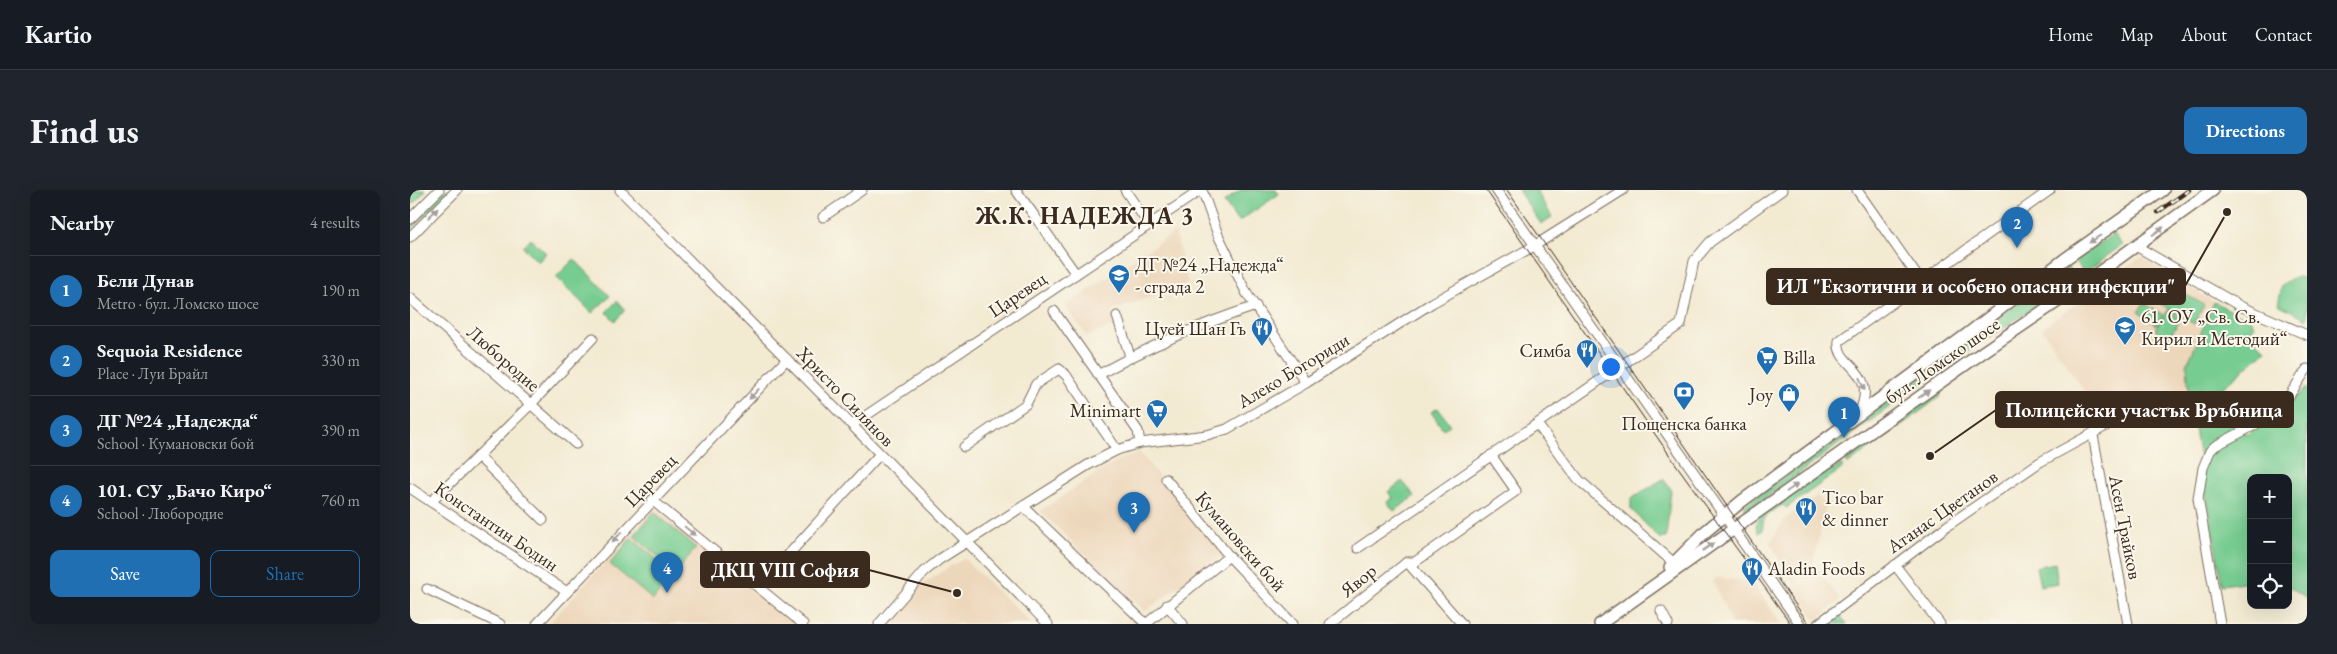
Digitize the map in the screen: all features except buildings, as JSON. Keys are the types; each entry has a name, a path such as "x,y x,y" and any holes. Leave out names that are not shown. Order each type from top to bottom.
{"main road":[{"name":"бул. Ломско шосе","path":"1642,593 1723,516 2065,259 2163,190"},
{"name":"бул. Ломско шосе","path":"1600,624 2213,190"}],"street":[{"path":"410,219 439,190"},
{"path":"410,237 457,190"},
{"name":"Христо Силянов","path":"620,190 1048,624"},
{"path":"824,217 862,190"},
{"path":"1016,190 1076,274"},
{"path":"1124,190 1149,225"},
{"path":"1201,190 1222,243 1246,294 1256,306 1306,383"},
{"name":"Царевец","path":"852,425 1201,190"},
{"path":"1496,190 1800,624"},
{"name":"Алеко Богориди","path":"879,624 925,571 966,542 1088,465 1117,450 1140,443 1217,433 1306,383 1432,303 1534,246 1623,190"},
{"path":"1358,548 1681,324 1694,262 1710,242 1782,190"},
{"path":"1857,190 1922,283"},
{"path":"1857,416 1863,404 1865,387 1844,355 1839,346 1839,341 2050,190"},
{"path":"2136,246 2240,306 2307,335"},
{"name":"Любородие","path":"410,298 532,403 576,444"},
{"path":"1098,375 1130,356 1200,324 1256,306"},
{"path":"1054,311 1138,431 1140,443"},
{"path":"1117,316 1130,356"},
{"path":"431,502 532,403 593,338"},
{"name":"Царевец","path":"537,624 787,359"},
{"path":"2220,624 2198,498 2203,468 2210,451 2215,446 2255,425 2287,399 2307,369"},
{"path":"964,447 1026,404 1036,384 1059,370 1066,375 1117,450"},
{"name":"Атанас Цветанов","path":"1818,624 1895,565 2040,462 2130,413"},
{"path":"1537,424 1579,480 1674,563"},
{"name":"Асен Трайков","path":"2092,435 2128,624"},
{"path":"759,588 880,454"},
{"name":"Явор","path":"1330,624 1407,562 1415,562 1516,491 1491,455"},
{"path":"478,456 543,520"},
{"name":"Кумановски бой","path":"1166,479 1229,556 1293,624"},
{"name":"Константин Бодин","path":"410,488 567,592"},
{"path":"652,500 803,624"},
{"path":"1023,506 1146,624 1229,556"},
{"path":"1407,562 1462,624"},
{"path":"1895,565 1940,624"},
{"path":"427,589 500,624"},
{"path":"1167,605 1183,624"},
{"path":"1662,611 1668,624"}],"shaded area":[{"name":"ДГ №24 „Надежда“ - сграда 2","path":"1175,232 1188,283 1112,311 1115,326 1087,336 1065,306"},
{"name":"61. ОУ „Св. Св. Кирил и Методий“","path":"2141,257 2214,302 2187,365 2189,395 2097,410 2042,328"},
{"path":"1139,452 1223,555 1145,611 1040,511 1118,460"},
{"path":"1817,496 1826,506 1813,563 1840,600 1816,621 1770,543 1784,520"},
{"path":"655,508 796,624 548,624"},
{"path":"964,559 1032,624 888,624 921,586 950,566"},
{"path":"1717,578 1751,581 1782,624 1732,624 1713,581"}],"green space":[{"path":"410,190 426,190 410,207"},
{"path":"445,190 451,190 410,231 410,225"},
{"path":"1240,190 1276,190 1279,194 1238,222 1224,202"},
{"path":"1518,190 1536,190 1552,217 1541,224"},
{"path":"2113,234 2122,245 2084,273 2075,261"},
{"path":"531,239 546,253 538,262 523,247"},
{"path":"574,259 610,296 592,313 556,277"},
{"path":"2067,266 2076,279 1911,391 1749,510 1744,509 1746,504 1835,442"},
{"path":"2293,278 2307,279 2307,319 2278,304 2282,286"},
{"path":"2166,283 2204,305 2194,324 2156,301"},
{"path":"617,301 625,310 615,321 606,312"},
{"path":"2214,302 2252,321 2254,326 2250,334 2266,350 2217,393 2247,435 2307,388 2307,598 2292,589 2292,474 2247,474 2247,582 2222,585 2189,395 2187,365"},
{"path":"2144,303 2163,315 2157,325 2138,312"},
{"path":"2168,310 2181,319 2168,339 2155,330"},
{"path":"1938,391 1941,396 1848,464 1844,455"},
{"path":"1438,408 1450,425 1443,429 1431,412"},
{"path":"1841,464 1843,468 1786,508 1783,505 1768,514 1764,521 1763,530 1758,533 1756,524 1763,512 1830,466 1833,470"},
{"path":"1663,479 1671,489 1666,538 1659,538 1631,509 1631,499"},
{"path":"1402,481 1415,496 1394,511 1387,502 1393,498 1388,492"},
{"path":"654,512 696,548 676,572 634,536"},
{"path":"631,538 674,574 653,600 610,564"},
{"path":"2055,563 2058,583 2040,586 2036,567"},
{"path":"1839,614 1847,624 1826,624"}],"tram line":[{"path":"1486,190 1675,463 1791,624"},
{"path":"1507,190 1809,624"}],"railway":[{"path":"2158,212 2189,190"}],"place":[{"name":"ИЛ \"Екзотични и особено опасни инфекции\"","path":"2227,212"},
{"name":"Sequoia Residence","path":"2017,248"},
{"name":"ДГ №24 „Надежда“ - сграда 2","path":"1119,294"},
{"name":"61. ОУ „Св. Св. Кирил и Методий“","path":"2125,346"},
{"name":"Цуей Шан Гъ","path":"1262,347"},
{"name":"Симба","path":"1587,369"},
{"name":"Billa","path":"1767,376"},
{"name":"Пощенска банка","path":"1684,411"},
{"name":"Joy","path":"1789,413"},
{"name":"Minimart","path":"1157,429"},
{"name":"Бели Дунав","path":"1844,438"},
{"name":"Полицейски участък Връбница","path":"1930,456"},
{"name":"Tico bar & dinner","path":"1806,527"},
{"name":"ДГ №24 „Надежда“","path":"1134,533"},
{"name":"Aladin Foods","path":"1752,587"},
{"name":"101. СУ „Бачо Киро“","path":"667,593"},
{"name":"ДКЦ VIII София","path":"957,593"}],"district":[{"name":"Ж.К. НАДЕЖДА 3","path":"1085,216"}]}
